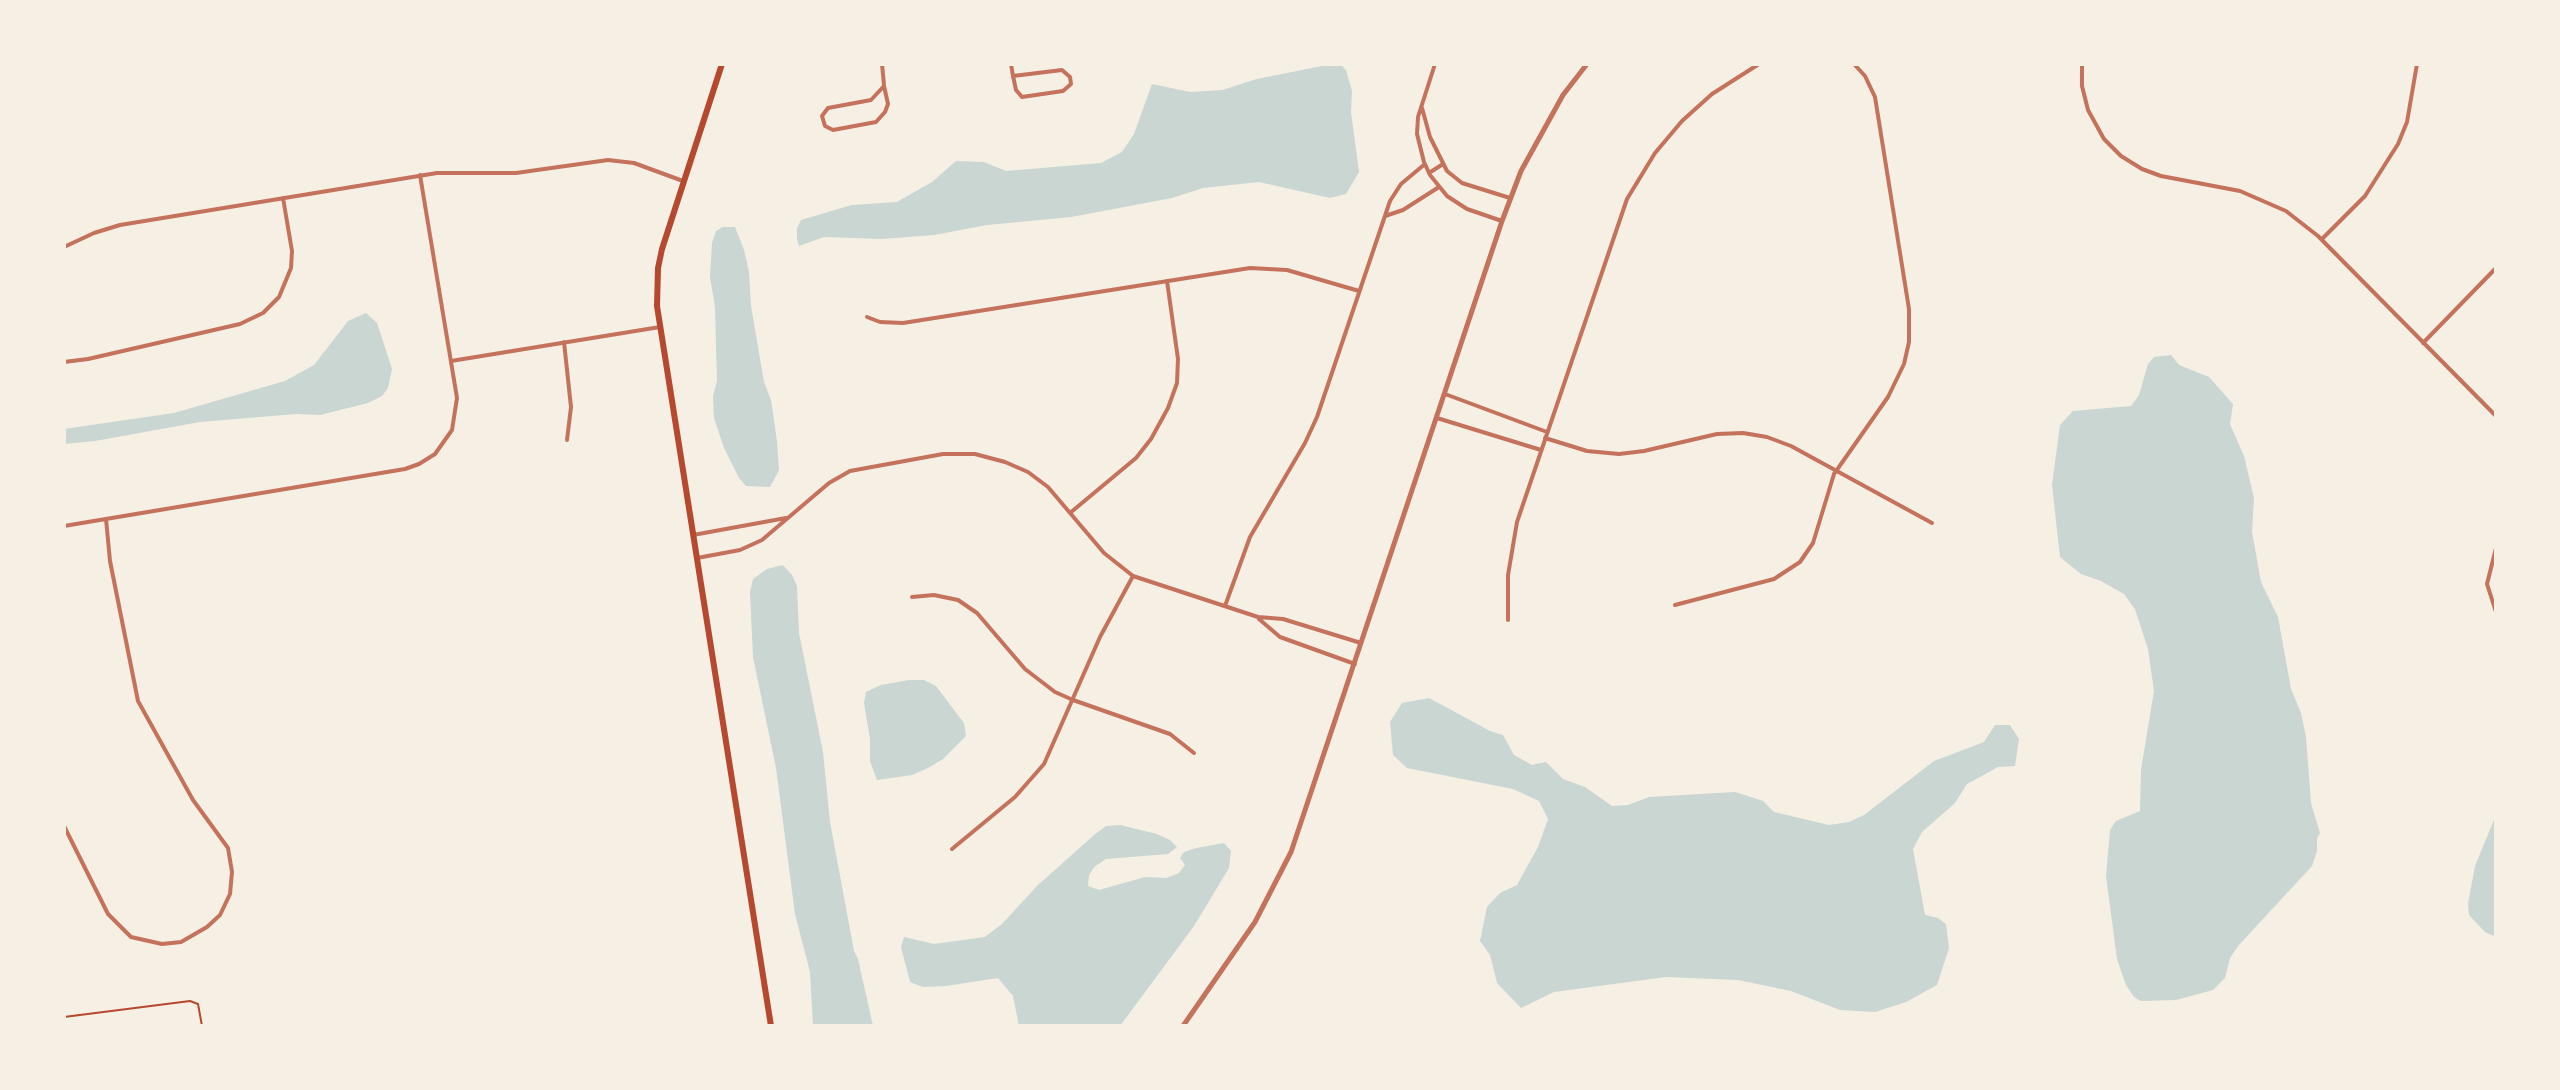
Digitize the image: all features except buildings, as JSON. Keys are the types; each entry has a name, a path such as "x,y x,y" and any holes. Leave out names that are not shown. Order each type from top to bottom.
{"main road":[{"path":"722,64 658,268 657,306 771,1026"}],"street":[{"path":"882,64 888,104 880,119 870,124 835,130 825,126 822,116 828,108 871,100 884,86"},
{"path":"1011,64 1013,76 1017,93 1022,97 1063,91 1071,84 1070,77 1062,70 1013,76"},
{"path":"1435,64 1421,106 1417,134 1425,164 1439,187 1467,209 1502,221"},
{"path":"1183,1026 1255,922 1285,867 1510,198 1521,171 1563,95 1587,64"},
{"path":"1508,620 1508,575 1513,539 1616,227 1634,185 1659,148 1694,109 1759,64"},
{"path":"1675,605 1767,581 1794,568 1813,543 1836,471 1895,385 1908,349 1910,321 1875,97 1865,76 1854,64"},
{"path":"2082,64 2082,86 2088,110 2104,139 2121,156 2161,176 2240,191 2286,211 2321,240 2496,416"},
{"path":"2321,240 2365,196 2398,144 2407,122 2417,64"},
{"path":"1421,106 1430,137 1447,171 1462,183 1510,198"},
{"path":"64,247 84,236 115,226 420,175 450,172 507,174 608,160 634,163 683,181"},
{"path":"1225,606 1250,537 1317,417 1390,201 1399,187 1425,164"},
{"path":"1429,173 1443,164"},
{"path":"64,526 405,469 427,459 445,442 455,422 457,408 420,175"},
{"path":"1385,216 1403,210 1439,187"},
{"path":"64,362 240,324 263,313 279,297 291,268 292,251 283,198"},
{"path":"867,317 899,323 1243,268 1294,272 1359,291"},
{"path":"2423,343 2496,268"},
{"path":"1070,513 1136,458 1168,408 1177,383 1178,359 1167,281"},
{"path":"451,361 660,327"},
{"path":"564,342 571,400 567,440"},
{"path":"1445,394 1587,451 1619,454 1706,436 1748,434 1786,443 1932,523"},
{"path":"1437,418 1541,450"},
{"path":"697,558 749,547 768,536 833,481 854,470 956,453 987,456 1022,469 1048,487 1104,553 1133,576 1258,617 1283,619 1361,643"},
{"path":"693,535 788,518"},
{"path":"64,826 108,914 131,937 162,944 181,942 207,927 220,915 230,894 232,872 228,848 193,800 138,701 110,561 106,519"},
{"path":"2496,548 2487,584 2496,612"},
{"path":"952,849 1012,800 1051,753 1100,637 1133,576"},
{"path":"912,597 941,596 964,604 977,613 1028,672 1055,692 1170,734 1194,753"},
{"path":"1258,617 1280,637 1355,664"}],"path":[{"path":"64,1017 190,1001 198,1004 202,1026"}],"shaded area":[{"path":"1340,64 1346,70 1352,91 1351,112 1359,172 1346,194 1330,198 1259,182 1203,188 1172,198 1071,217 987,225 934,235 882,239 824,237 799,246 797,228 801,220 852,205 897,202 932,182 956,161 984,162 1006,171 1101,163 1122,152 1134,134 1152,84 1190,92 1222,90 1257,79"},
{"path":"723,227 735,227 749,272 751,306 777,441 779,470 770,487 746,486 739,478 714,418 713,396 717,381 715,307 710,277 712,243 716,231"},
{"path":"366,313 377,323 392,369 388,388 382,396 368,403 320,415 200,422 64,444 64,429 174,413 285,381 314,365 348,321"},
{"path":"2171,355 2179,365 2209,377 2233,404 2230,424 2244,456 2254,498 2252,532 2261,582 2278,617 2291,689 2301,713 2311,803 2320,833 2312,866 2238,946 2230,958 2225,978 2213,990 2176,1000 2141,1001 2126,985 2117,959 2106,876 2110,830 2116,821 2140,811 2141,770 2154,691 2148,649 2135,609 2124,594 2081,574 2060,557 2052,485 2060,425 2073,411 2131,406 2139,395 2148,364 2154,357"},
{"path":"783,565 797,586 799,633 823,752 830,822 854,951 873,1026 813,1026 810,972 795,914 776,768 753,657 750,592 753,579 767,569"},
{"path":"924,680 936,686 964,723 966,736 943,759 928,768 912,775 877,780 870,761 864,703 866,692 881,685"},
{"path":"1429,698 1503,735 1514,755 1532,765 1546,762 1563,779 1585,787 1612,806 1628,805 1649,797 1735,792 1763,801 1774,812 1829,825 1849,822 1864,815 1934,761 1984,742 1995,725 2010,725 2019,739 2015,766 1998,767 1967,784 1955,803 1922,832 1913,849 1925,915 1946,924 1949,948 1937,985 1906,1002 1875,1012 1840,1010 1791,991 1738,980 1666,977 1554,992 1521,1008 1497,983 1490,955 1480,941 1487,907 1500,893 1517,885 1538,847 1548,819 1539,801 1513,789 1407,768 1393,755 1390,722 1402,703"},
{"path":"2496,815 2494,936 2485,932 2469,915 2468,904 2475,866"},
{"path":"1120,825 1157,834 1177,847 1168,854 1106,859 1094,867 1088,886 1099,890 1145,877 1166,878 1179,873 1185,865 1180,858 1184,852 1196,848 1224,843 1231,851 1229,868 1194,926 1120,1026 1019,1026 1013,996 998,978 946,986 923,987 910,982 901,947 904,937 934,944 985,937 1094,835 1106,826"}]}
